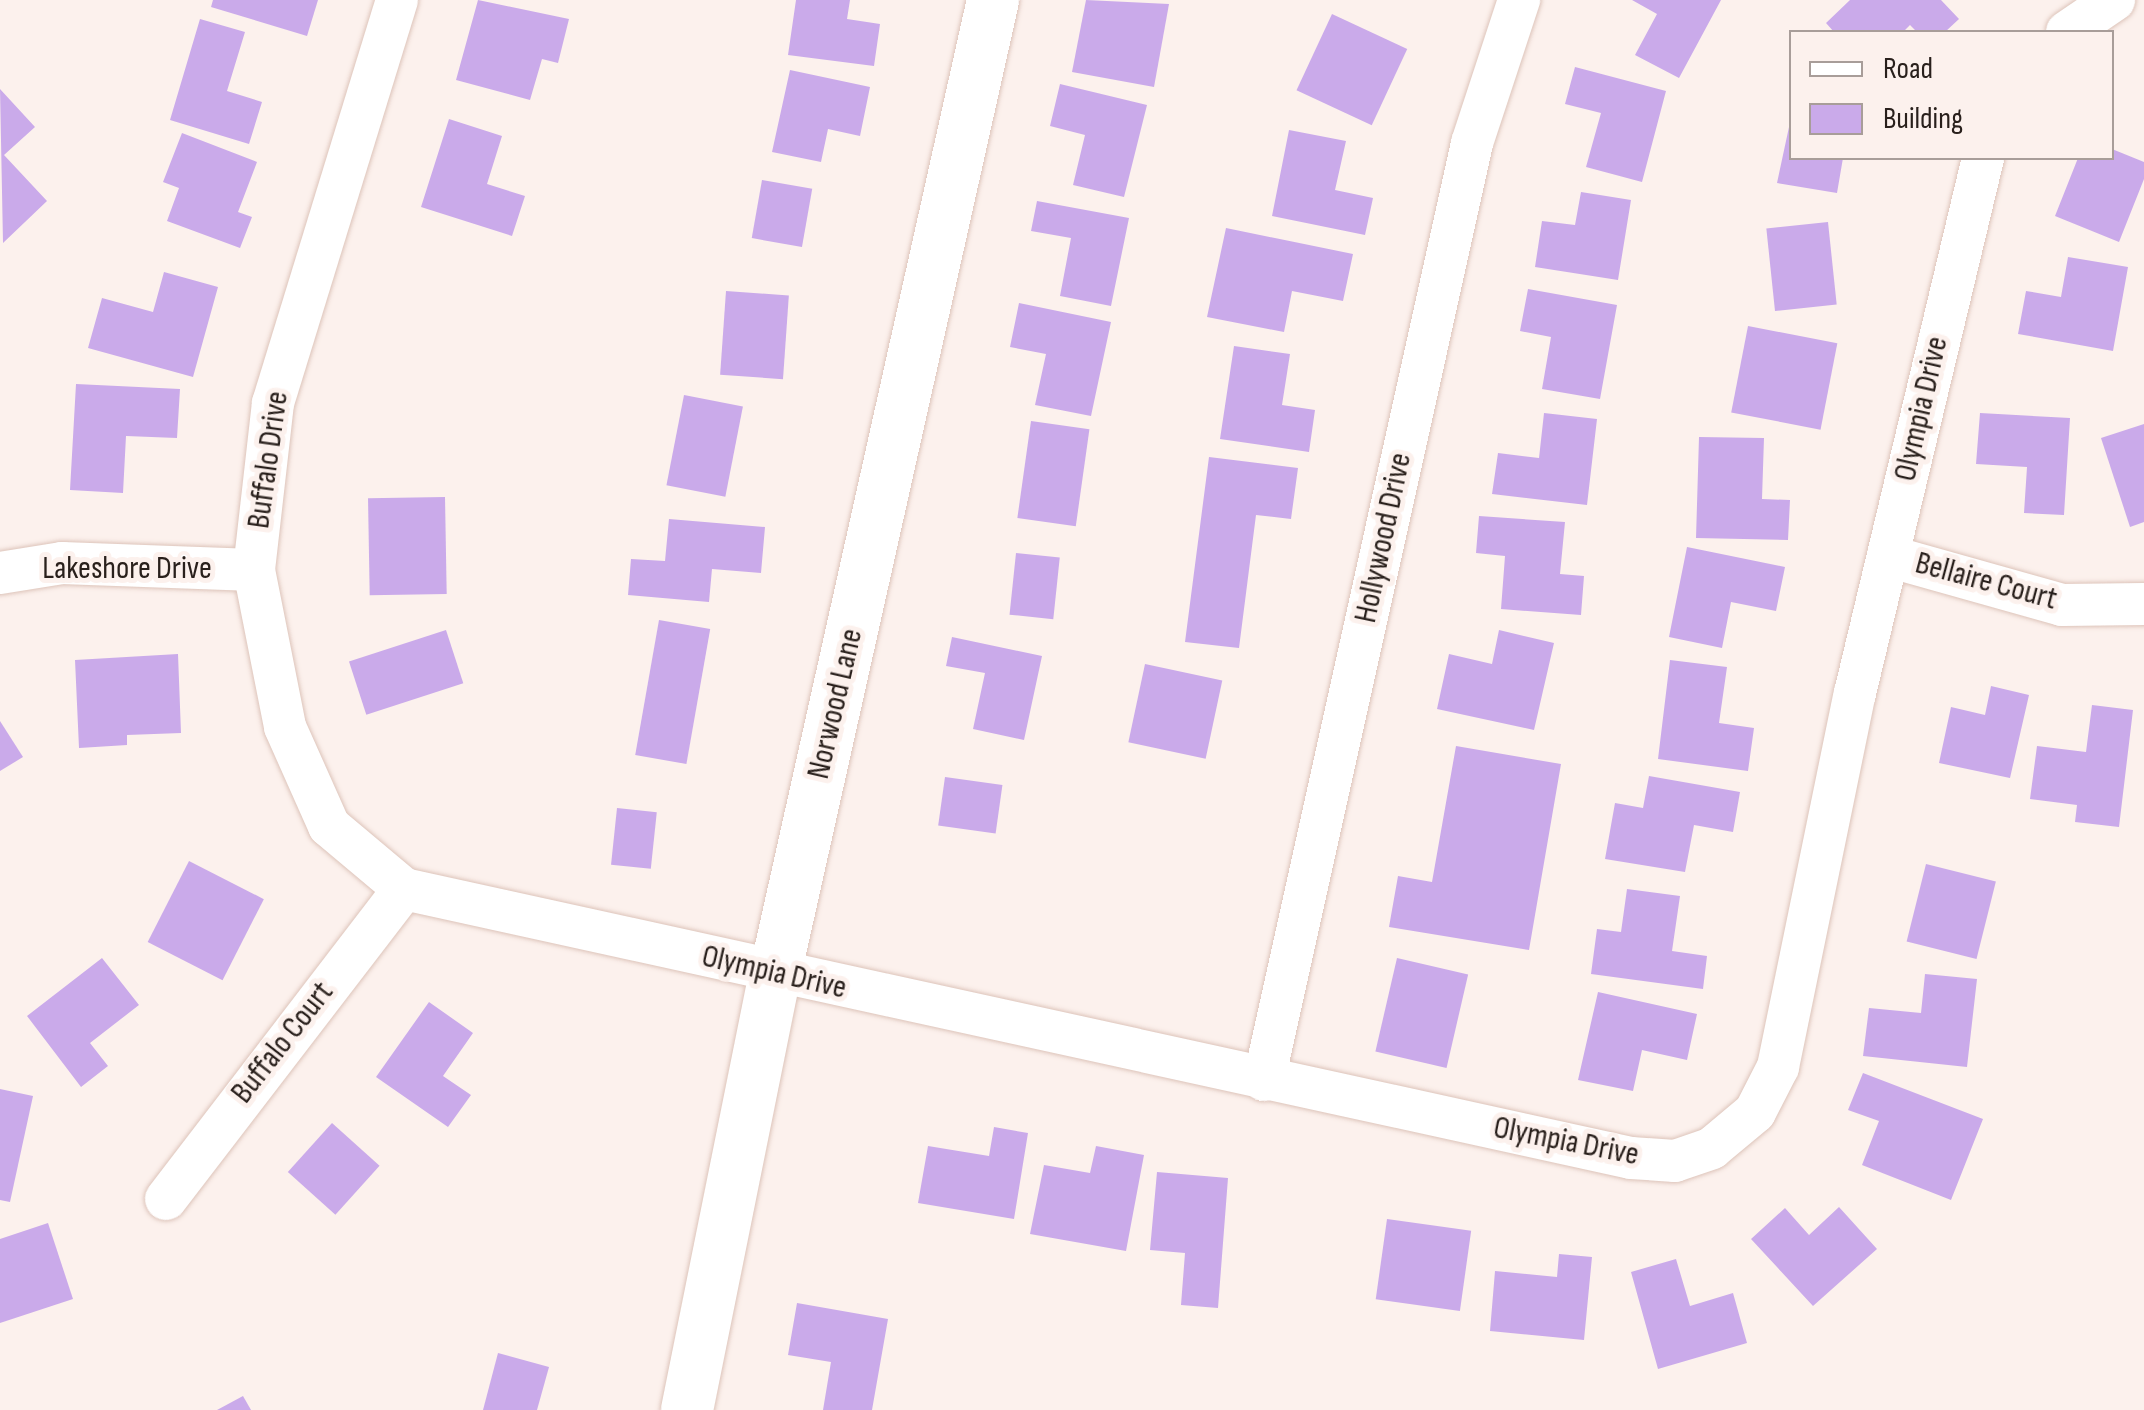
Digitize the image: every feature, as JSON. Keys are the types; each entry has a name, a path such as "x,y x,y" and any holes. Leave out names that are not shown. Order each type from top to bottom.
{"street":[{"name":"Buffalo Drive","path":"397,0 273,403 254,570 284,727 329,826 404,890"},
{"name":"Norwood Lane","path":"688,1410 775,974 993,0"},
{"name":"Hollywood Drive","path":"1264,1080 1472,143 1520,0"},
{"path":"2070,30 2114,0"},
{"name":"Olympia Drive","path":"404,890 1631,1158 1676,1161 1712,1148 1754,1112 1778,1067 1888,556 1983,160"},
{"name":"Bellaire Court","path":"1888,556 2062,605 2144,604"},
{"name":"Lakeshore Drive","path":"0,574 62,563 254,570"},
{"name":"Buffalo Court","path":"166,1199 404,890"}],"building":[{"path":"213,0 318,0 307,36 211,7"},
{"path":"478,0 569,19 558,63 542,59 530,100 456,80"},
{"path":"796,0 850,0 847,19 880,24 874,66 788,55"},
{"path":"1086,0 1169,4 1154,87 1072,72"},
{"path":"1632,0 1721,0 1679,78 1635,55 1657,14"},
{"path":"1850,0 1941,0 1959,19 1947,30 1915,30 1910,25 1905,30 1832,30 1826,23"},
{"path":"1332,14 1407,49 1372,125 1297,90"},
{"path":"200,19 245,32 227,91 262,102 249,144 170,120"},
{"path":"1575,67 1666,91 1642,182 1586,167 1601,113 1565,104"},
{"path":"790,70 870,87 860,136 828,129 821,162 772,152"},
{"path":"1060,84 1147,105 1124,197 1073,185 1085,135 1050,126"},
{"path":"0,89 35,127 4,155 47,201 3,243"},
{"path":"449,119 502,136 487,184 525,196 512,236 421,207"},
{"path":"1789,127 1789,160 1843,160 1837,193 1777,183"},
{"path":"1289,130 1346,141 1335,190 1373,198 1365,235 1272,216"},
{"path":"182,133 257,162 238,212 252,217 240,248 167,221 179,188 163,182"},
{"path":"2114,150 2144,162 2144,179 2119,242 2055,216 2077,160 2114,160"},
{"path":"762,180 812,189 802,247 752,238"},
{"path":"1581,192 1631,200 1618,280 1535,267 1542,221 1575,225"},
{"path":"1037,201 1129,218 1111,306 1060,296 1071,238 1031,231"},
{"path":"1828,222 1837,305 1775,311 1766,228"},
{"path":"1226,228 1353,254 1343,301 1292,291 1284,332 1207,317"},
{"path":"2068,257 2128,267 2113,351 2018,334 2026,291 2061,297"},
{"path":"164,272 218,287 193,377 88,348 102,298 153,312"},
{"path":"1528,289 1617,305 1600,399 1542,389 1551,337 1520,331"},
{"path":"726,291 789,295 783,379 720,375"},
{"path":"1019,303 1111,322 1091,416 1035,405 1046,354 1010,347"},
{"path":"1748,326 1837,343 1821,430 1731,412"},
{"path":"1234,346 1290,354 1282,405 1315,410 1309,452 1220,439"},
{"path":"76,384 180,389 177,438 126,436 123,493 70,490"},
{"path":"684,395 743,406 725,497 666,485"},
{"path":"1544,413 1597,419 1587,505 1492,494 1498,453 1539,458"},
{"path":"1980,413 2070,418 2064,515 2024,513 2027,467 1976,464"},
{"path":"1031,421 1089,429 1076,526 1017,518"},
{"path":"2144,424 2144,522 2130,527 2101,438"},
{"path":"1699,437 1764,438 1762,499 1790,500 1788,540 1696,538"},
{"path":"1209,457 1298,468 1291,519 1256,515 1239,648 1185,642"},
{"path":"445,497 447,594 370,595 368,498"},
{"path":"1479,516 1565,522 1560,574 1584,576 1581,615 1501,609 1505,556 1476,553"},
{"path":"669,519 765,527 761,573 712,569 709,602 628,595 631,559 665,561"},
{"path":"1687,547 1785,567 1776,611 1731,602 1722,648 1669,637"},
{"path":"1016,553 1060,558 1053,619 1010,615"},
{"path":"659,620 710,629 686,764 635,755"},
{"path":"446,630 463,683 366,715 349,662"},
{"path":"1499,630 1554,643 1534,730 1437,709 1449,654 1492,664"},
{"path":"952,637 1042,656 1024,740 973,729 985,673 946,666"},
{"path":"178,654 181,733 127,735 127,745 79,748 75,660"},
{"path":"1670,660 1727,667 1719,723 1754,728 1748,771 1658,759"},
{"path":"1145,664 1222,680 1206,759 1128,742"},
{"path":"1991,686 2029,695 2010,778 1939,763 1951,707 1985,715"},
{"path":"2092,705 2133,710 2119,827 2075,822 2077,805 2030,799 2037,746 2086,752"},
{"path":"0,721 23,757 0,771"},
{"path":"1456,746 1561,764 1529,950 1389,927 1398,876 1432,882"},
{"path":"1649,776 1740,792 1733,832 1694,825 1685,872 1605,859 1615,803 1643,808"},
{"path":"945,777 1002,785 996,834 938,826"},
{"path":"617,808 657,812 651,869 611,865"},
{"path":"189,861 264,899 223,980 148,942"},
{"path":"1926,864 1996,881 1977,959 1907,942"},
{"path":"1627,889 1680,896 1672,951 1707,956 1703,989 1591,974 1597,929 1621,932"},
{"path":"102,958 139,1005 90,1043 108,1066 81,1087 27,1016"},
{"path":"1397,958 1468,974 1447,1068 1375,1052"},
{"path":"1925,974 1977,979 1967,1067 1863,1056 1869,1008 1921,1013"},
{"path":"1598,992 1697,1014 1687,1060 1642,1050 1633,1091 1578,1080"},
{"path":"429,1002 473,1033 443,1076 471,1095 448,1127 376,1077"},
{"path":"1863,1073 1983,1119 1951,1200 1862,1165 1879,1121 1848,1110"},
{"path":"0,1089 33,1096 10,1202 0,1200"},
{"path":"332,1123 380,1166 335,1215 288,1172"},
{"path":"994,1127 1028,1133 1014,1219 918,1203 928,1146 989,1156"},
{"path":"1096,1146 1144,1155 1126,1251 1030,1234 1044,1165 1090,1173"},
{"path":"1157,1172 1228,1178 1218,1308 1181,1305 1185,1253 1150,1250"},
{"path":"1839,1207 1877,1249 1813,1306 1751,1239 1785,1208 1809,1235"},
{"path":"1387,1219 1471,1231 1460,1311 1376,1299"},
{"path":"48,1223 73,1299 0,1323 0,1239"},
{"path":"1559,1254 1592,1257 1584,1340 1490,1331 1495,1271 1557,1277"},
{"path":"1676,1259 1690,1306 1733,1293 1747,1343 1658,1369 1631,1272"},
{"path":"797,1303 888,1319 872,1410 823,1410 831,1362 788,1355"},
{"path":"498,1353 549,1367 537,1410 483,1410"},
{"path":"243,1396 251,1410 217,1410"}]}
